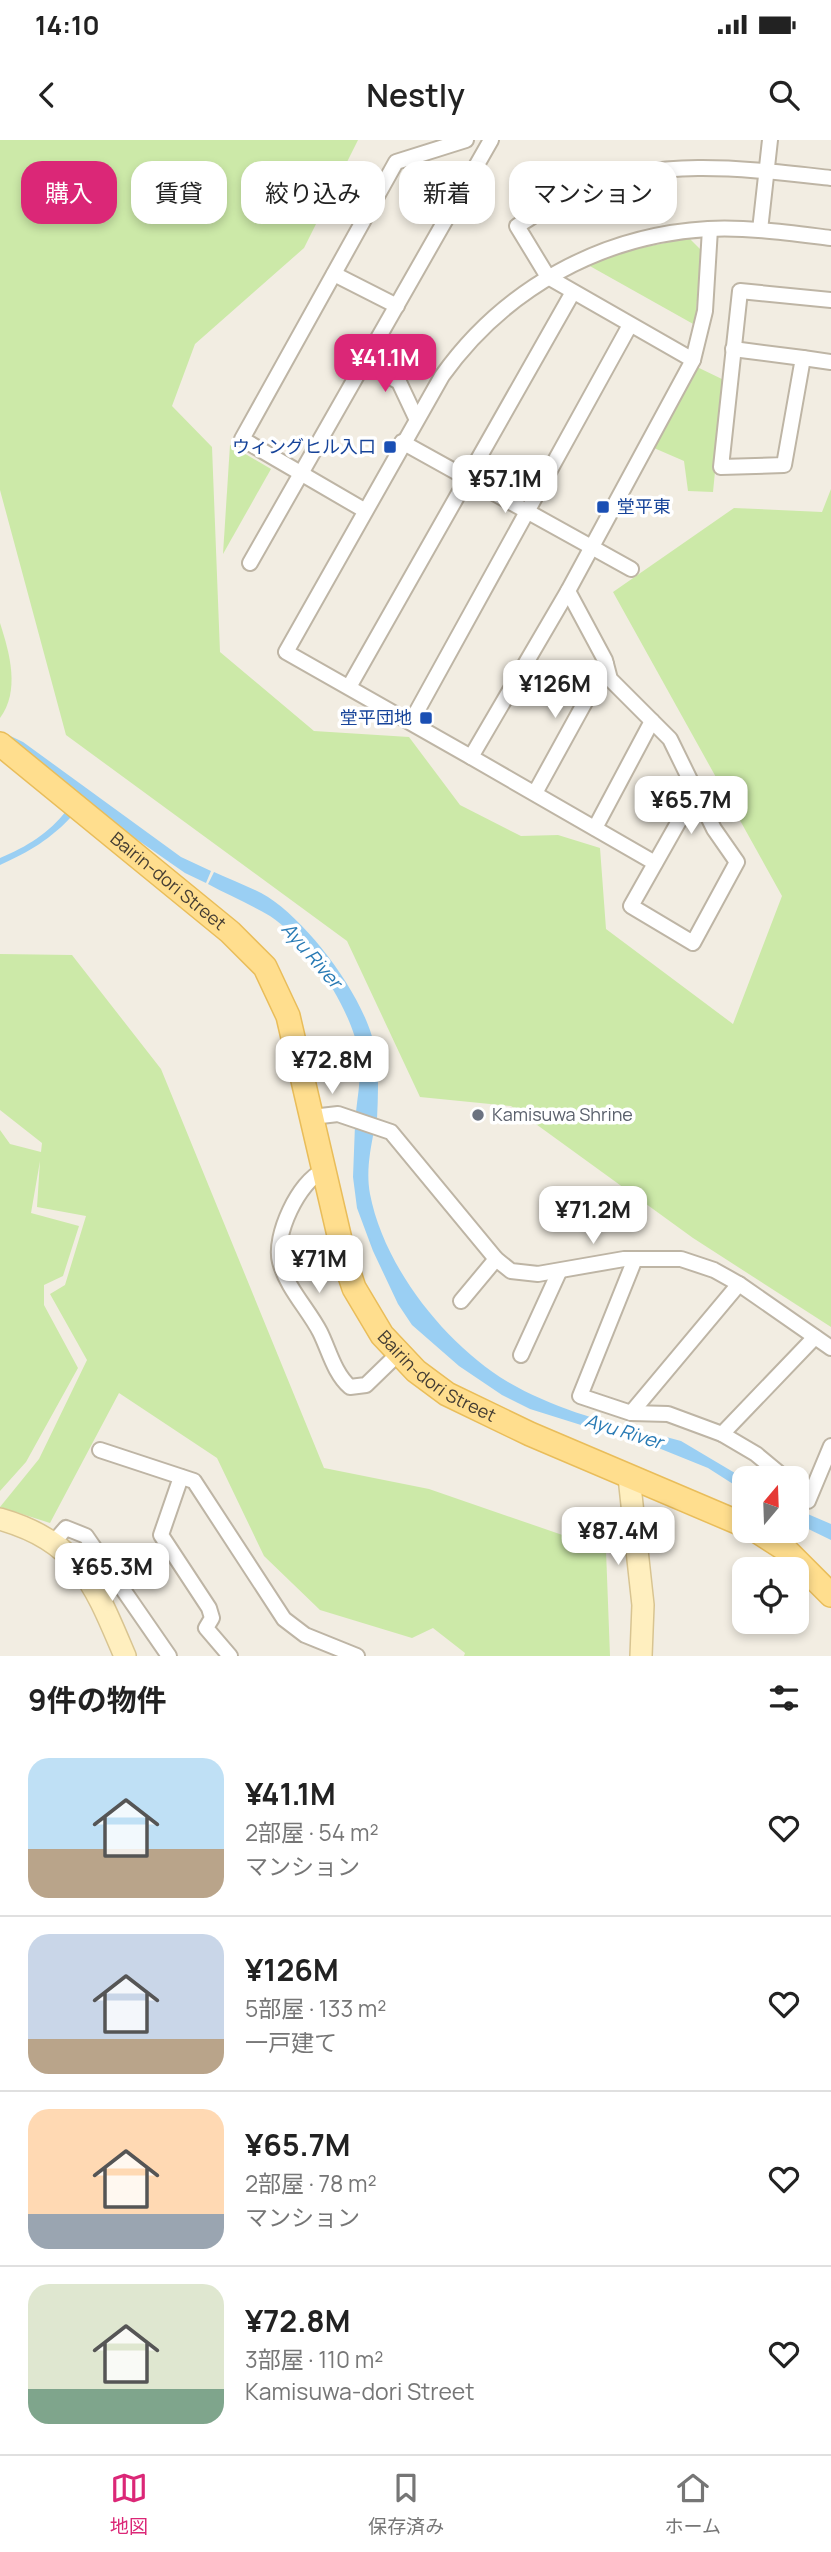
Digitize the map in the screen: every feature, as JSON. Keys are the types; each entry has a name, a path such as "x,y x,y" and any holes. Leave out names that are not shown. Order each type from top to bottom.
{"main road":[{"name":"Bairin-dori Street","path":"5,748 230,932 265,967 288,1016 354,1288 382,1335 416,1371 447,1394 629,1477 732,1520"},
{"path":"777,1544 831,1595"}],"street":[{"path":"364,510 242,439 396,162 466,140"},
{"path":"250,563 491,140"},
{"path":"760,230 770,140"},
{"path":"693,360 548,277 517,226 580,188 624,175 685,166 831,178"},
{"path":"471,757 568,591 693,360 705,311 710,229"},
{"path":"655,863 286,652 415,418 464,344 505,307 548,277 609,248 643,239 710,229 760,230 831,237"},
{"path":"334,274 397,306"},
{"path":"803,358 784,465 721,467 740,291 831,300"},
{"path":"349,687 573,292"},
{"path":"411,723 631,325"},
{"path":"733,349 831,362"},
{"path":"364,362 399,382 415,418"},
{"path":"402,442 631,569"},
{"path":"568,591 606,664 610,679 670,739 696,791 714,829 737,862 693,943 631,906 696,791"},
{"path":"535,793 606,664"},
{"path":"595,828 652,722"},
{"path":"312,1117 328,1114 351,1117 379,1125 402,1142 496,1259 511,1271 559,1272 593,1263 681,1259 714,1270 740,1284 831,1348"},
{"path":"324,1171 305,1184 292,1204 278,1249 286,1279 307,1308 327,1352 350,1387 366,1385 399,1353"},
{"path":"461,1301 496,1259"},
{"path":"635,1259 580,1396 631,1413 668,1414 722,1434 770,1466"},
{"path":"521,1355 559,1272"},
{"path":"631,1413 740,1284"},
{"path":"722,1434 815,1337"},
{"path":"809,1499 831,1447"},
{"path":"100,1450 194,1481 284,1619 305,1635 357,1656"},
{"path":"181,1477 161,1535 209,1608 212,1618 206,1628 230,1656"},
{"path":"629,1477 643,1605 641,1656"},
{"path":"0,1519 23,1525 53,1543 87,1574 125,1656"},
{"path":"53,1543 66,1528 86,1536 169,1656"}],"green space":[{"path":"0,140 358,140 348,161 241,161 241,224 316,224 304,248 195,344 172,406 212,447 220,652 314,731 409,737 460,805 521,836 558,835 600,848 606,929 733,1024 782,896 613,592 734,508 822,512 831,489 831,1327 693,1238 511,1106 420,1097 347,941 66,735 0,490"},
{"path":"689,238 701,250 695,325 588,265 626,251"},
{"path":"697,367 724,380 713,492 688,491 684,461 654,448"},
{"path":"230,445 271,469 223,554"},
{"path":"0,623 10,660 11,684 10,696 0,718"},
{"path":"0,954 72,955 161,1069 324,1468 429,1489 606,1550 610,1656 464,1656 465,1653 433,1628 412,1638 320,1610 264,1556 217,1458 119,1393 50,1523 0,1507 39,1459 87,1360 50,1294 65,1285 86,1216 37,1207 40,1161 31,1213 79,1226 63,1276 44,1285 44,1305 78,1368 26,1462 0,1491 0,1130 10,1144 41,1152 42,1143 0,1110"}],"water":[{"path":"0,731 23,742 181,857 211,871 206,883 185,873 119,827"},
{"path":"67,810 73,815 48,838 0,865 0,858 37,838"},
{"name":"Ayu River","path":"214,872 261,893 285,910 335,966 362,1011 371,1033 378,1070 377,1119 356,1112 360,1076 355,1036 338,997 326,978 284,927 270,916 208,884"},
{"name":"Ayu River","path":"355,1125 374,1131 368,1178 377,1221 403,1276 440,1325 462,1347 508,1382 541,1399 576,1412 648,1433 648,1446 530,1409 502,1395 459,1366 412,1325 398,1304 373,1251 357,1208 353,1177"},
{"path":"655,1434 681,1441 732,1471 732,1483 708,1468 656,1447"},
{"path":"809,1515 831,1524 831,1540 809,1529"}],"place":[{"name":"ウィングヒル入口","path":"390,447"},
{"name":"堂平東","path":"603,507"},
{"name":"堂平団地","path":"426,718"},
{"name":"Kamisuwa Shrine","path":"478,1115"}]}
